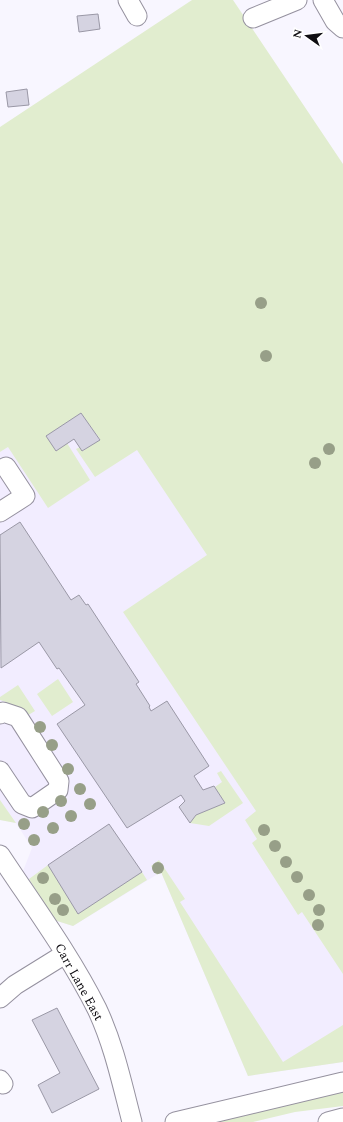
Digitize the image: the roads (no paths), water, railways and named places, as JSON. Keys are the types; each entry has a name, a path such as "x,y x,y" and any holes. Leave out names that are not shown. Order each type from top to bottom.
{"street":[{"path":"253,18 297,0"},
{"path":"323,0 335,21 343,28"},
{"path":"0,512 25,496 6,467"},
{"path":"0,714 3,712 18,717 59,781 58,790 32,808 22,804 0,771"},
{"name":"Carr Lane East","path":"0,855 65,954 97,1010 120,1068 132,1122"},
{"path":"0,998 15,985 65,954"},
{"path":"175,1122 343,1082"},
{"path":"328,1122 343,1118"}]}
